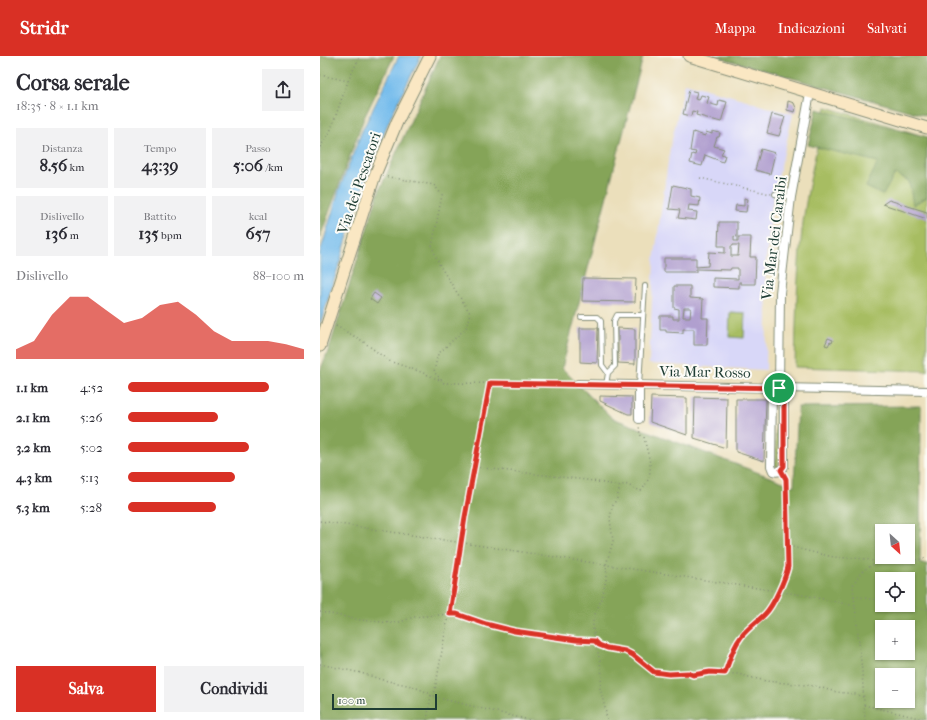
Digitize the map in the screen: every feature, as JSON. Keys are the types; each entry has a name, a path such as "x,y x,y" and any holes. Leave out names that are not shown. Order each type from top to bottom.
{"street":[{"name":"Via dei Pescatori","path":"320,346 329,323 376,175 394,128 430,56"},
{"path":"688,56 927,128"},
{"name":"Via Mar dei Caraibi","path":"779,388 771,466 774,471 781,470 784,466 779,388 780,298 791,197 810,93"},
{"name":"Via Mar Rosso","path":"578,384 927,390"},
{"path":"638,385 639,419"}],"lane":[{"path":"775,194 791,197"},
{"path":"638,385 645,286"},
{"path":"606,385 608,373 615,366 615,317 617,315 643,315"},
{"path":"581,316 597,317 601,321 602,365 608,373"}],"path":[{"path":"320,147 330,132 348,81 360,56"},
{"path":"320,75 348,81"},
{"path":"376,175 434,184 442,195 432,247 440,266 470,313 466,328 438,354 434,372 446,382"},
{"path":"700,178 775,194"},
{"path":"329,323 361,340 389,361 421,372 443,381 444,383 578,384"},
{"path":"427,720 450,614 461,543 490,383"},
{"path":"475,468 587,480 620,486 625,484 641,491 650,478 649,455 644,437 640,435 639,419"},
{"path":"725,673 740,638 766,613 784,581 788,567 789,546 786,479 781,470"},
{"path":"607,720 600,688 602,675 595,641 594,619 602,598 606,575 606,564 613,541 610,519 612,507 617,498 620,486"},
{"path":"320,521 778,591 855,606"},
{"path":"789,546 834,557 875,562"},
{"path":"915,560 927,558"},
{"path":"865,720 862,671 853,585 865,569 875,564"},
{"path":"854,596 875,600"},
{"path":"915,607 927,609"},
{"path":"320,612 366,621 392,622 400,622 414,617 457,614 486,624 514,631 576,640 595,641 599,645 607,648 625,651 633,655 654,672 669,674 688,673 693,675 710,672 737,674 766,681 808,685 836,692 855,694 863,697"},
{"path":"320,664 412,686 429,692 433,696 529,720"},
{"path":"864,705 927,720"}],"shaded area":[{"path":"685,83 793,114 772,204 765,269 767,315 766,370 649,364 654,261 670,148"}],"green space":[{"path":"320,56 394,56 364,118 320,237"},
{"path":"440,56 643,57 562,368 612,418 794,486 798,407 921,406 920,564 927,564 927,720 320,720 320,371 330,346 379,191"},
{"path":"714,56 927,56 927,116"},
{"path":"826,107 927,137 927,371 795,367 796,315 802,230 809,183"},
{"path":"817,109 927,137 927,197 913,205 909,181 895,174 883,195 866,187 878,162 808,145"},
{"path":"730,312 745,313 744,338 729,337"},
{"path":"777,400 780,402 777,468 775,466"}],"water":[{"path":"399,56 421,56 392,114 370,166 320,325 320,253 339,190 362,131"}],"building":[{"path":"689,90 697,92 695,99 699,100 701,95 709,97 707,103 718,106 719,100 727,102 721,122 696,115 697,112 692,111 691,116 683,114"},
{"path":"788,101 794,103 796,108 795,112 787,110"},
{"path":"772,114 785,117 779,136 767,133"},
{"path":"712,131 720,133 714,146 724,149 721,154 725,155 723,162 705,155 702,166 690,163 692,154 695,155 696,152 690,151 693,132 705,136 706,132 712,134"},
{"path":"761,149 775,153 770,174 755,170"},
{"path":"673,185 691,189 691,196 700,198 699,206 689,205 688,211 697,212 696,220 678,218 680,210 669,209"},
{"path":"744,198 748,199 746,212 735,211 736,205 744,206"},
{"path":"889,200 927,212 927,219 883,204"},
{"path":"719,222 737,222 737,237 734,236 734,241 738,241 738,237 751,237 750,257 756,257 755,284 741,284 741,282 739,282 739,288 713,287 713,278 738,279 738,268 731,268 730,270 696,269 696,272 664,272 664,258 696,258 696,267 708,266 709,252 725,253 725,246 718,246","holes":["739,245 738,256 731,256 731,246"]},
{"path":"583,278 636,279 635,302 582,301"},
{"path":"674,286 690,286 690,298 703,299 702,318 708,318 707,345 694,345 694,329 683,329 683,333 666,332 666,330 660,330 660,316 673,316 673,319 679,319 679,309 674,308","holes":["684,308 691,308 690,317 683,317"]},
{"path":"374,293 381,298 377,304 370,299"},
{"path":"580,328 598,328 597,363 580,362"},
{"path":"618,328 635,329 635,364 618,363"},
{"path":"828,338 833,340 828,346 825,345"},
{"path":"600,396 632,397 632,414 628,414 600,401"},
{"path":"651,397 687,398 687,435 650,422"},
{"path":"695,397 727,398 726,448 694,438"},
{"path":"736,399 766,399 764,461 736,452"}],"route":[{"path":"490,383 779,388 784,388 784,466 781,470 786,479 789,552 788,567 784,581 766,613 740,638 725,673 710,672 693,675 688,673 669,674 654,672 633,655 625,651 607,648 599,645 595,641 559,638 522,631 514,631 462,617 457,614 450,614 465,517 490,383"}]}
